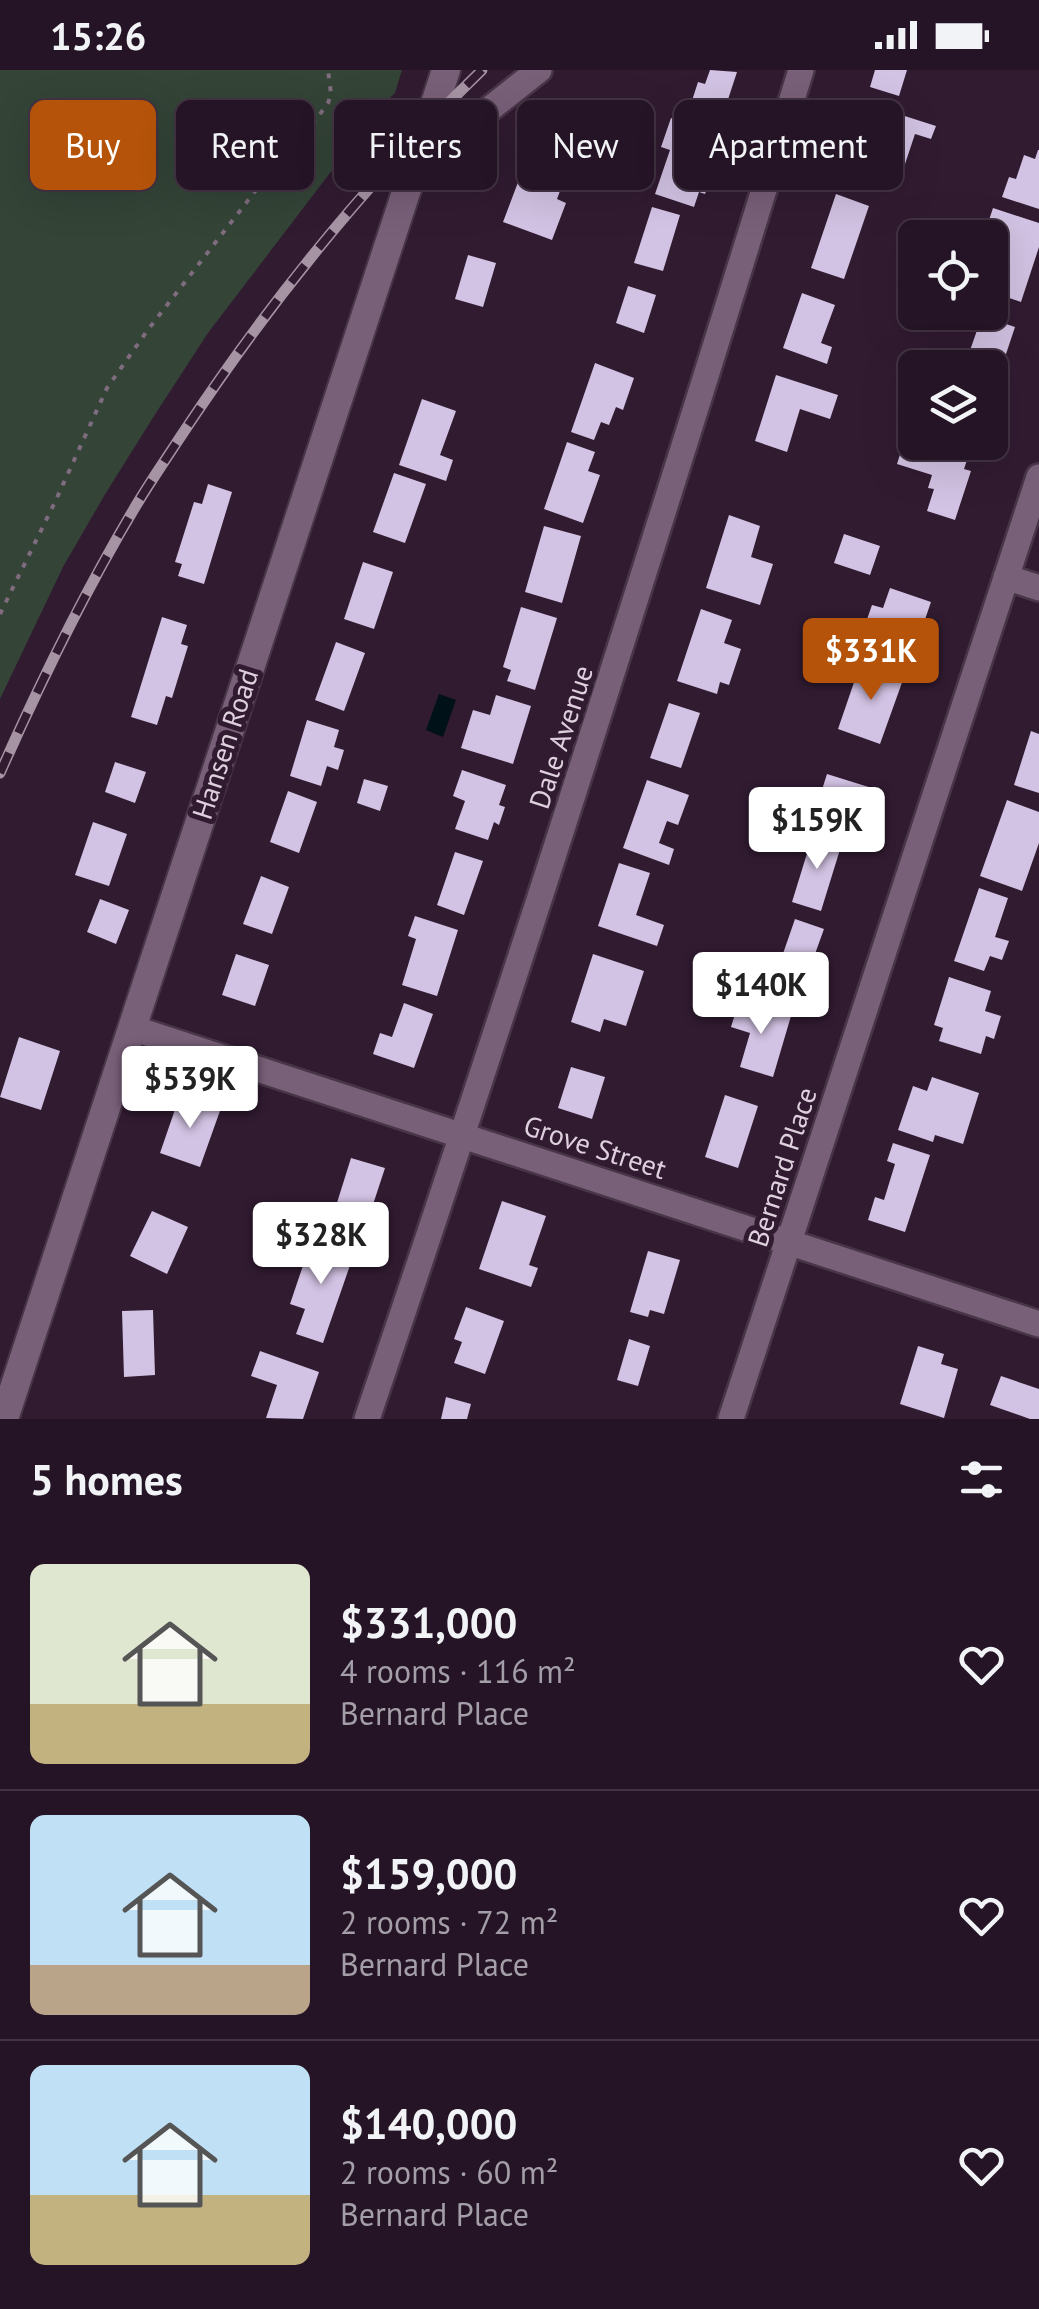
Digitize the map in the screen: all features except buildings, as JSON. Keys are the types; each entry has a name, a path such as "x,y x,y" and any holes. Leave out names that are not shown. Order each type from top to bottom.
{"street":[{"name":"Hansen Road","path":"436,100 446,70"},
{"path":"497,103 539,70"},
{"name":"Dale Avenue","path":"367,1419 463,1136 677,472 801,70"},
{"name":"Hansen Road","path":"4,1419 406,190"},
{"name":"Bernard Place","path":"731,1419 1039,477"},
{"path":"1006,577 1039,588"},
{"name":"Grove Street","path":"132,1028 1039,1324"}],"path":[{"path":"0,614 107,388 263,181 281,168 328,103 328,70"}],"green space":[{"path":"0,70 402,70 395,93 387,100 334,100 334,168 208,333 154,416 63,567 0,699"}],"shaded area":[{"path":"439,694 456,700 443,737 426,730"}],"railway":[{"path":"0,773 98,573 145,491 213,389 320,246 482,70"}]}
